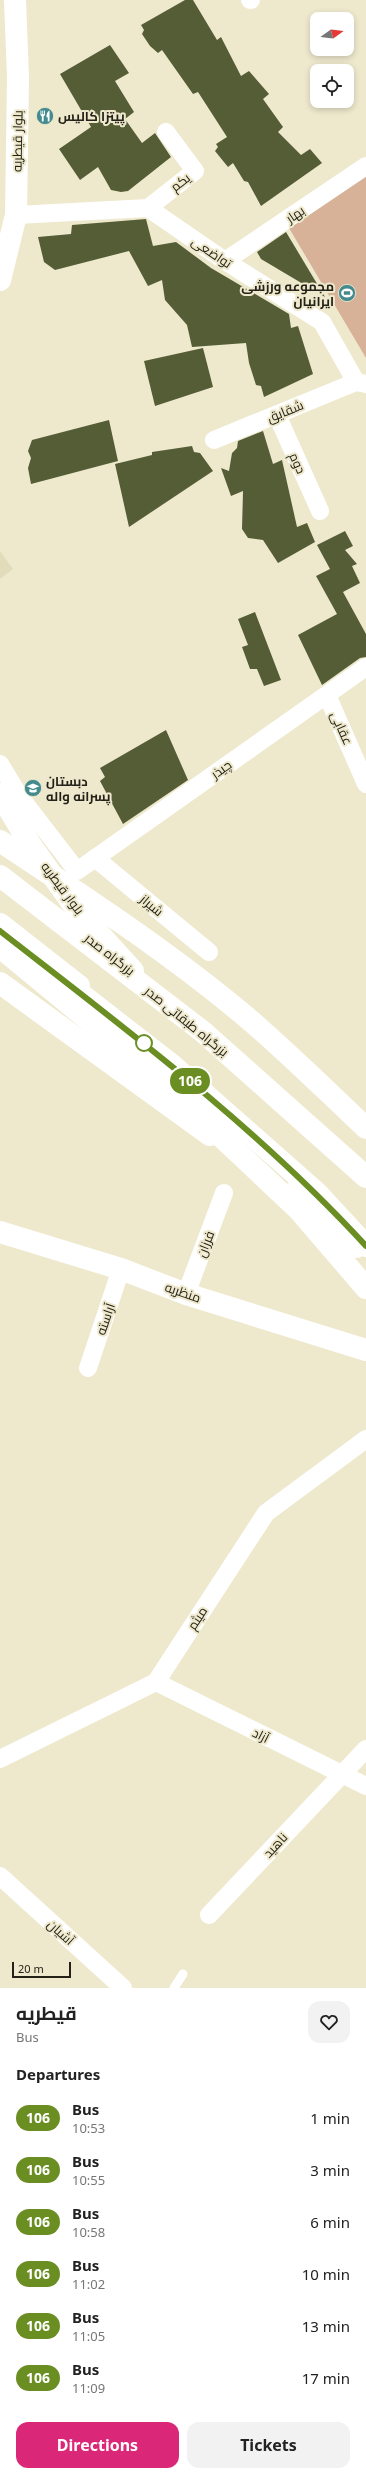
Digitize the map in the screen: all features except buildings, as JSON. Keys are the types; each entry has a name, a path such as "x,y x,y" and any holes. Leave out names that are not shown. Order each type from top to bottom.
{"main road":[{"name":"بلوار قیطریه","path":"0,280 16,215 18,77 15,0"},
{"name":"بلوار قیطریه","path":"0,794 30,844 74,906 137,975"},
{"path":"0,841 96,904 187,970 251,1022 366,1128"},
{"name":"بزرگراه صدر","path":"0,869 137,975 206,1026 350,1152 366,1163"},
{"name":"بزرگراه طبقاتی صدر","path":"0,876 202,1031 366,1177"},
{"path":"0,924 176,1061 321,1189 366,1238"},
{"path":"0,931 172,1065 317,1193 366,1246"},
{"path":"0,947 160,1079 299,1210 366,1288"},
{"path":"0,983 324,1219 366,1256"},
{"name":"منظریه","path":"0,1232 122,1269 186,1294 366,1350"}],"street":[{"name":"یکم","path":"148,208 195,171 166,132"},
{"name":"بهار","path":"225,261 366,166"},
{"path":"16,215 148,208"},
{"name":"تواضعی","path":"148,208 225,261 322,322 361,383"},
{"name":"شقایق","path":"214,440 361,383"},
{"name":"دوم","path":"277,415 320,511"},
{"name":"چیذر","path":"0,764 20,797 77,871 366,667"},
{"name":"عقابی","path":"327,695 366,784"},
{"name":"شیراز","path":"95,858 209,952"},
{"name":"فرزان","path":"186,1294 224,1193"},
{"name":"آراسته","path":"88,1368 122,1269"},
{"name":"میثم","path":"156,1682 266,1513 366,1439"},
{"path":"0,1759 156,1682"},
{"name":"آزاد","path":"156,1682 341,1775 366,1786"},
{"name":"ناهید","path":"209,1915 366,1749"},
{"name":"آشیان","path":"0,1876 123,1988"}],"lane":[{"path":"174,1988 183,1974"}],"shaded area":[{"name":"مجموعه ورزشی ایرانیان","path":"366,176 366,358 289,228"},
{"path":"0,551 13,569 0,579"}],"bus line":[{"name":"106","path":"0,931 172,1065 317,1193 366,1246"}],"place":[{"name":"پیتزا کالیس","path":"45,116"},
{"name":"مجموعه ورزشی ایرانیان","path":"347,293"},
{"name":"دبستان پسرانه واله","path":"33,788"}]}
